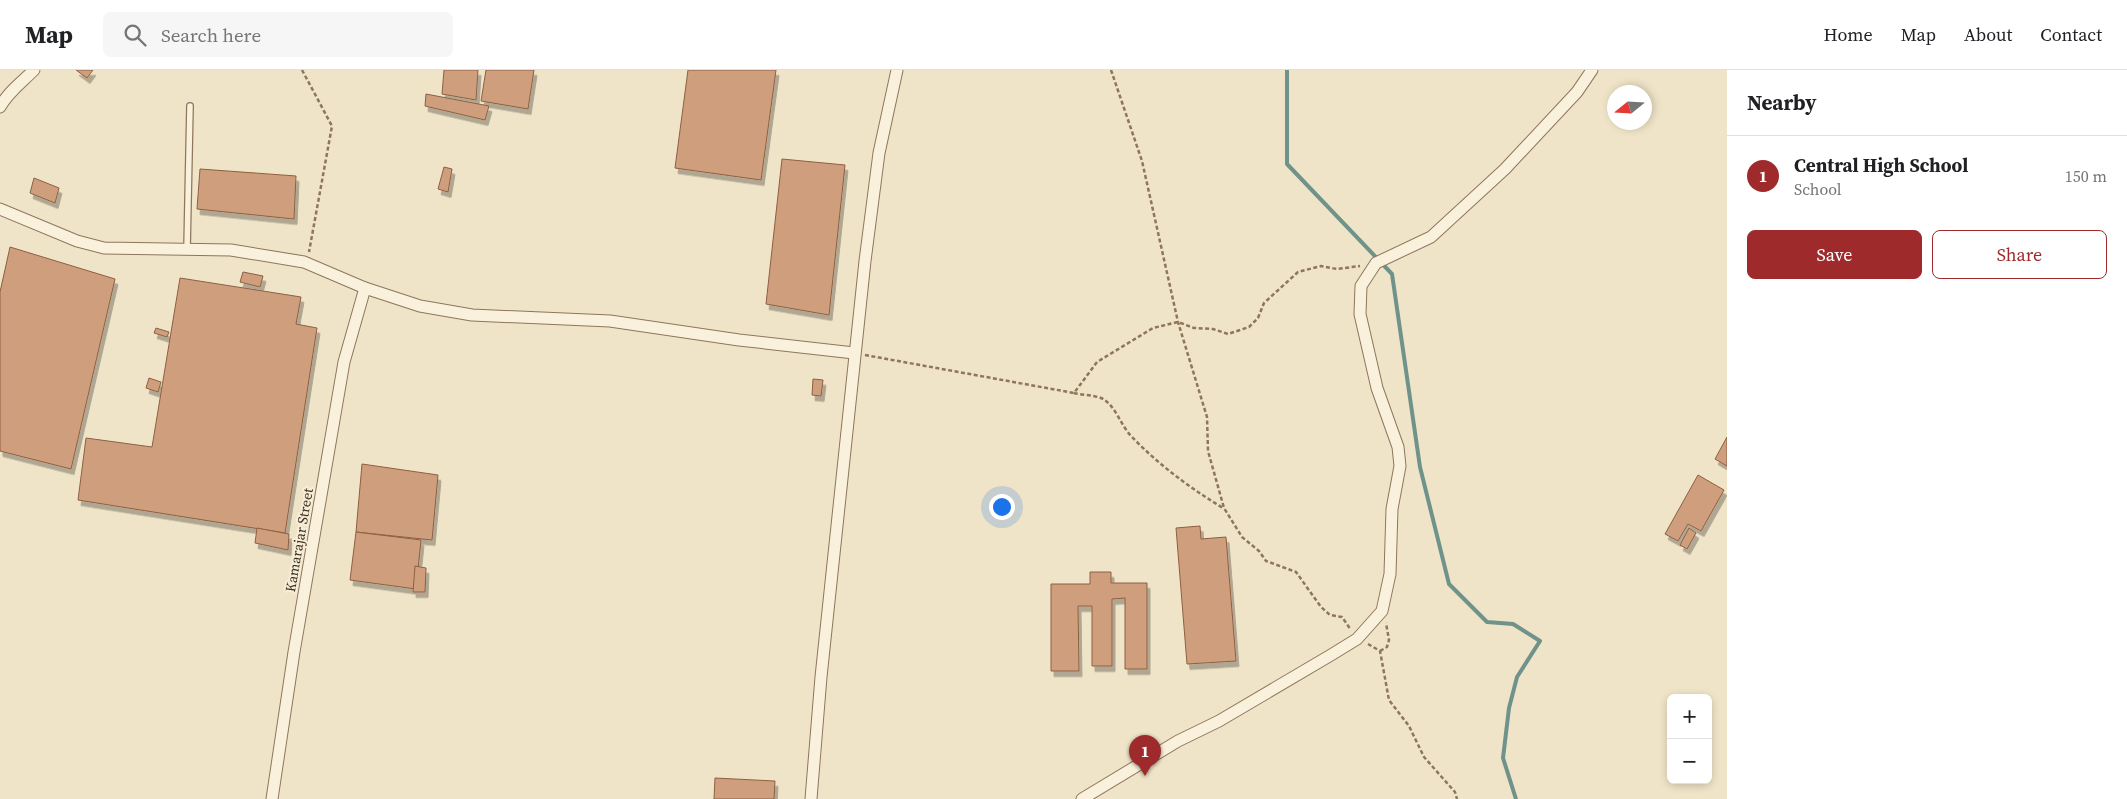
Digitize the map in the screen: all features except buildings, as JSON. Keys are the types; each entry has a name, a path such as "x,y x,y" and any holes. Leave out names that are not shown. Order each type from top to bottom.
{"street":[{"path":"0,106 6,94 12,92 34,70"},
{"path":"811,799 854,353 879,153 896,70"},
{"path":"1082,799 1178,741 1219,721 1357,639 1382,611 1390,574 1392,509 1400,466 1398,447 1377,388 1360,314 1361,286 1376,263 1431,237 1498,175 1577,92 1592,70"},
{"path":"0,209 77,241 104,248 230,250 307,263 365,288 420,306 472,315 610,321 739,340 854,353"},
{"name":"Kamarajar Street","path":"272,799 294,652 343,372 365,288"}],"lane":[{"path":"187,250 190,106"}],"path":[{"path":"302,70 332,126 307,263"},
{"path":"1111,70 1142,161 1178,322 1207,417 1208,451 1224,508 1242,537 1259,551 1266,562 1296,572 1330,615 1342,617 1357,639 1362,643 1372,645 1380,651 1389,700 1409,726 1424,756 1455,792 1457,799"},
{"path":"1074,393 1097,362 1153,328 1178,322 1194,328 1212,329 1228,334 1250,327 1258,318 1264,303 1298,272 1321,266 1338,269 1376,263"},
{"path":"854,353 1101,398 1112,407 1120,422 1147,451 1194,490 1224,508"},
{"path":"1380,651 1387,648 1389,640 1382,611"}],"waterway":[{"path":"1287,70 1287,164 1392,274 1420,467 1449,584 1487,622 1513,624 1540,641 1517,677 1509,708 1503,758 1516,799"}],"place":[{"name":"Central High School","path":"1145,776"}]}
